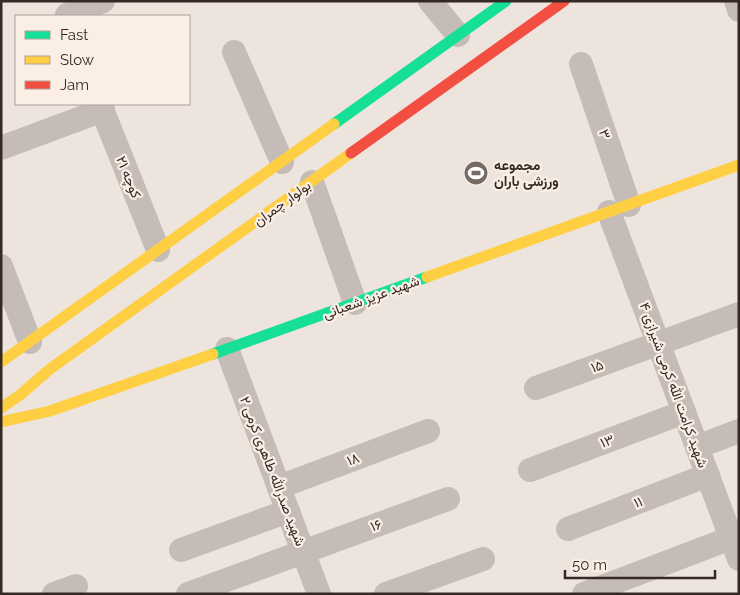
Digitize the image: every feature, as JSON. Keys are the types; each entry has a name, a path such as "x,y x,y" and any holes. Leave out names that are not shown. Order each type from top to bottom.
{"main road":[{"path":"1,362 506,1"},
{"name":"بولوار چمران","path":"1,408 20,395 50,369 564,1"},
{"name":"شهید عزیز شعبانی","path":"1,422 50,410 227,349 739,165"}],"street":[{"path":"66,11 103,1"},
{"path":"430,1 458,35"},
{"path":"736,1 739,10"},
{"path":"234,52 282,162"},
{"name":"۳","path":"581,64 619,208"},
{"path":"1,148 101,107"},
{"name":"کوچه ۲۱","path":"101,107 158,250"},
{"path":"312,182 355,303"},
{"name":"شهید کرامت الله کرمی شیرازی ۴","path":"619,208 658,343 735,549"},
{"path":"1,266 30,342"},
{"name":"۱۵","path":"536,388 739,314"},
{"name":"شهید صدرالله طاهری کرمی ۲","path":"227,349 318,594"},
{"name":"۱۳","path":"530,470 684,412"},
{"name":"۱۸","path":"279,487 428,431"},
{"path":"697,447 739,431"},
{"name":"۱۱","path":"568,529 708,475"},
{"name":"۱۶","path":"303,552 448,499"},
{"path":"181,550 288,511"},
{"path":"584,594 735,549"},
{"path":"188,594 303,552"},
{"path":"386,594 483,559"},
{"path":"54,594 76,586"}],"traffic: fast":[{"path":"334,124 506,1"},
{"path":"213,354 427,277"}],"traffic: slow":[{"path":"1,362 334,124"},
{"path":"1,408 20,395 50,369 351,153"},
{"path":"427,277 739,165"},
{"path":"1,422 50,411 213,354"}],"traffic: jam":[{"path":"351,153 564,1"}],"place":[{"name":"مجموعه ورزشی باران","path":"476,173"}]}
